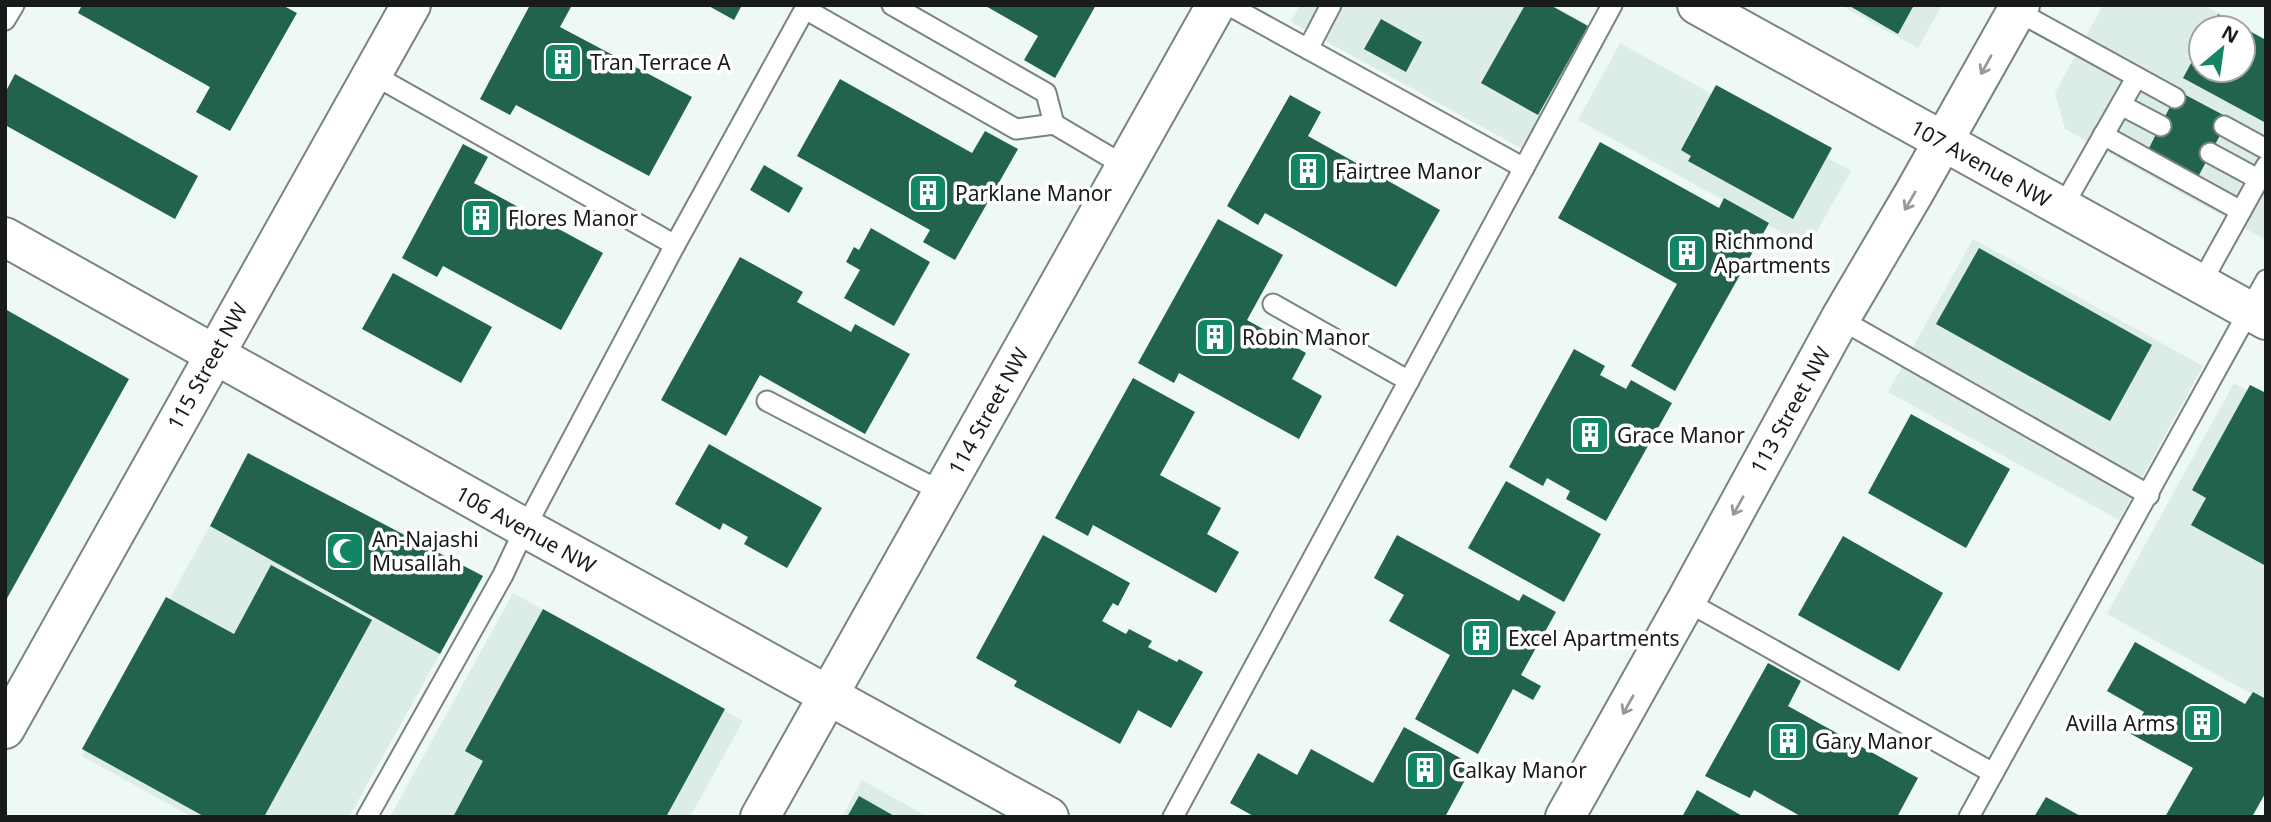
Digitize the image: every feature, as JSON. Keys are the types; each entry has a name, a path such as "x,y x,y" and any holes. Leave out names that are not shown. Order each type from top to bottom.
{"street":[{"name":"115 Street NW","path":"5,729 411,5"},
{"name":"114 Street NW","path":"760,817 1216,5"},
{"name":"107 Avenue NW","path":"1697,5 2200,285 2260,304"},
{"name":"113 Street NW","path":"1565,817 1839,319 2018,8"},
{"name":"106 Avenue NW","path":"5,237 1049,817"}],"lane":[{"path":"5,20 14,5"},
{"path":"892,5 1046,93 1055,124"},
{"path":"1228,5 1524,168"},
{"path":"1308,49 1331,5"},
{"path":"1173,817 1612,5"},
{"path":"367,817 503,575 525,528 806,7 1016,129 1055,124 1125,166"},
{"path":"2018,8 2175,98"},
{"path":"372,74 676,245"},
{"path":"2062,208 2136,78"},
{"path":"2121,104 2161,126"},
{"path":"2224,126 2266,149"},
{"path":"2103,135 2241,211"},
{"path":"2200,285 2262,172 2210,153"},
{"path":"1273,304 1409,381"},
{"path":"1969,817 2149,495 2260,304"},
{"path":"1839,319 2149,495"},
{"path":"766,401 942,492"},
{"path":"1686,601 1993,773"}],"shaded area":[{"path":"1300,5 1552,5 1590,26 1522,149 1291,22"},
{"path":"1840,5 1942,5 1918,48"},
{"path":"2103,5 2204,5 2220,14 2187,14 2187,84 2257,84 2257,35 2266,40 2266,240 2065,129 2055,93"},
{"path":"1620,43 1851,171 1808,247 1578,120"},
{"path":"1973,239 2203,366 2119,520 1888,392"},
{"path":"2234,383 2266,401 2266,702 2107,614"},
{"path":"210,526 440,654 349,817 192,817 82,756"},
{"path":"513,593 743,721 690,817 390,817"},
{"path":"862,780 928,817 842,817"}],"building":[{"path":"82,5 282,5 297,13 230,131 196,112 210,87 78,13"},
{"name":"Tran Terrace A","path":"530,5 572,5 560,27 692,97 649,176 516,105 510,115 480,99"},
{"path":"707,5 742,5 734,20"},
{"path":"984,5 1096,5 1055,78 1024,60 1038,36"},
{"path":"1525,5 1550,5 1588,26 1538,115 1481,83"},
{"path":"1848,5 1914,5 1898,34"},
{"path":"1381,19 1422,42 1406,72 1364,49"},
{"path":"2257,35 2266,40 2266,123 2194,84 2257,84"},
{"path":"15,74 198,176 175,219 5,125 5,93"},
{"name":"Parklane Manor","path":"840,79 972,153 985,131 1018,149 955,260 923,242 930,230 797,156"},
{"path":"1716,85 1832,148 1793,219 1688,161 1691,156 1681,150"},
{"path":"2178,91 2229,118 2197,179 2147,152"},
{"name":"Fairtree Manor","path":"1290,95 1321,112 1308,136 1440,210 1396,287 1265,213 1258,225 1227,206"},
{"name":"Richmond Apartments","path":"1600,142 1719,208 1724,198 1769,223 1675,391 1631,366 1677,284 1558,218"},
{"name":"Flores Manor","path":"463,144 488,157 474,183 603,253 561,330 443,266 437,277 402,258"},
{"path":"764,165 803,188 789,213 750,190"},
{"name":"Robin Manor","path":"1218,219 1283,255 1247,320 1306,353 1292,379 1322,396 1299,439 1179,373 1174,383 1138,363"},
{"path":"871,228 930,262 894,326 844,298 860,270 846,262 854,247 859,250"},
{"path":"1979,248 2152,345 2110,421 1936,324"},
{"path":"740,257 803,292 797,302 851,332 855,324 910,354 865,434 760,375 726,436 661,400"},
{"path":"393,273 492,327 461,383 362,329"},
{"path":"5,309 129,379 5,602"},
{"name":"Grace Manor","path":"1574,349 1605,366 1600,375 1626,389 1631,380 1672,403 1606,521 1566,499 1570,491 1547,478 1543,486 1509,467"},
{"path":"1133,378 1195,412 1160,475 1221,508 1207,534 1239,552 1216,593 1093,525 1088,536 1055,518"},
{"path":"2250,385 2266,393 2266,566 2191,525 2206,498 2192,490"},
{"path":"1911,414 2010,469 1966,548 1868,493"},
{"path":"709,444 822,508 787,568 744,544 748,537 723,523 720,530 675,504"},
{"name":"An-Najashi Musallah","path":"248,453 483,576 440,654 210,526"},
{"path":"1506,481 1601,534 1564,602 1468,548"},
{"path":"1043,535 1130,583 1118,606 1113,603 1102,621 1126,634 1129,629 1152,641 1148,647 1203,672 1171,728 1138,710 1120,744 1014,686 1017,681 976,658"},
{"name":"Excel Apartments","path":"1397,535 1519,601 1523,594 1556,612 1521,675 1541,686 1533,700 1513,689 1478,754 1415,719 1450,655 1389,621 1404,595 1374,578"},
{"path":"1843,536 1943,593 1899,671 1798,615"},
{"path":"271,565 372,620 264,817 205,817 82,749 166,597 234,634"},
{"path":"543,609 725,709 666,817 453,817 483,761 465,751"},
{"name":"Avilla Arms","path":"2135,642 2245,704 2253,692 2266,699 2266,792 2252,817 2165,817 2193,768 2131,734 2144,712 2107,691"},
{"name":"Gary Manor","path":"1768,663 1801,681 1788,706 1918,778 1897,817 1802,817 1754,790 1750,798 1705,776"},
{"name":"Calkay Manor","path":"1404,727 1473,765 1445,817 1255,817 1230,803 1258,753 1297,775 1311,749 1373,783"},
{"path":"1697,790 1744,817 1682,817"},
{"path":"859,796 896,817 847,817"},
{"path":"2046,797 2082,817 2034,817"}],"place":[{"name":"Tran Terrace A","path":"563,62"},
{"name":"Fairtree Manor","path":"1308,171"},
{"name":"Parklane Manor","path":"928,193"},
{"name":"Flores Manor","path":"481,218"},
{"name":"Richmond Apartments","path":"1687,253"},
{"name":"Robin Manor","path":"1215,337"},
{"name":"Grace Manor","path":"1590,435"},
{"name":"An-Najashi Musallah","path":"345,551"},
{"name":"Excel Apartments","path":"1481,638"},
{"name":"Avilla Arms","path":"2202,723"},
{"name":"Gary Manor","path":"1788,741"},
{"name":"Calkay Manor","path":"1425,770"}]}
